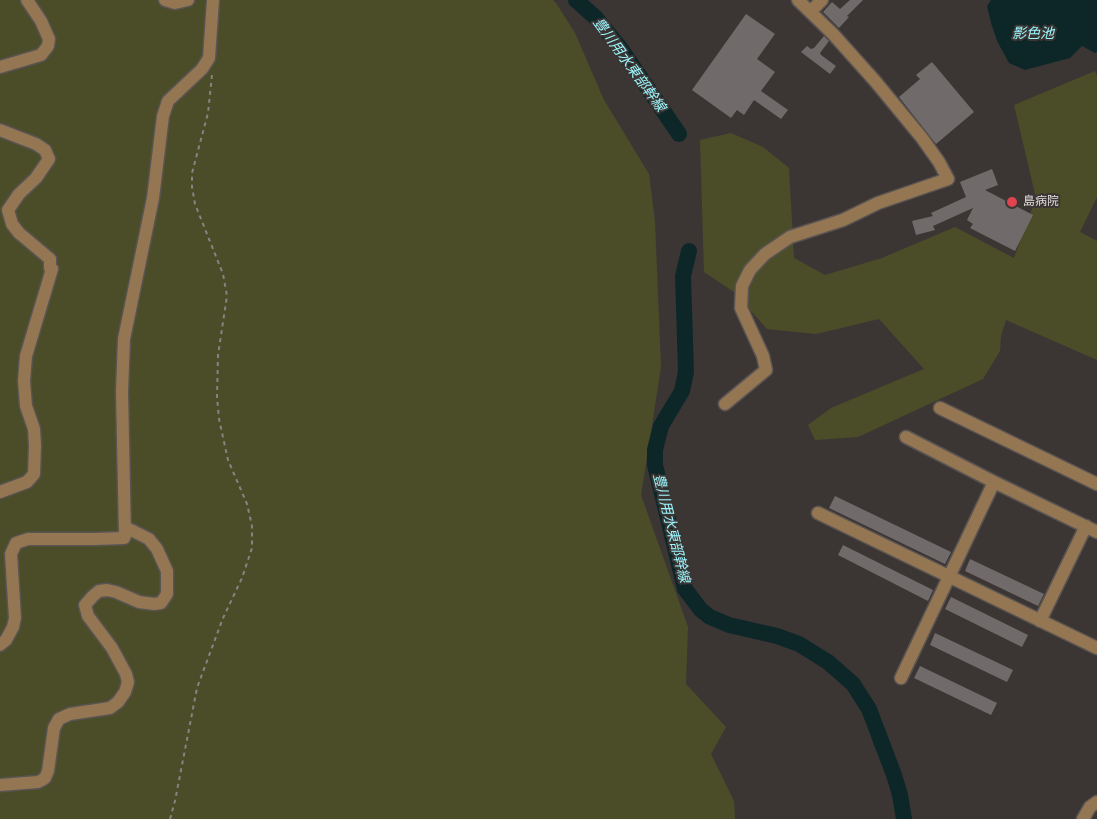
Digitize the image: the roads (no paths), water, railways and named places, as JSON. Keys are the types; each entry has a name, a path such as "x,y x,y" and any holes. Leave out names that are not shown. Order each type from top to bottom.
{"street":[{"path":"0,67 42,55 48,46 49,39 44,27 26,0"},
{"path":"165,0 175,3 188,0"},
{"path":"0,645 6,640 13,627 11,554 16,543 28,539 124,538 126,527 122,391 124,339 153,198 163,116 168,101 202,69 209,58 213,0"},
{"path":"725,404 766,370 763,356 741,308 742,286 750,270 765,254 790,238 843,220 878,203 948,179 939,162 922,138 887,95 854,56 798,0"},
{"path":"811,11 822,0"},
{"path":"0,130 36,144 45,150 49,159 36,178 18,194 8,210 12,224 19,233 50,259 52,268 26,356 24,381 26,406 34,429 34,474 27,482 0,492"},
{"path":"940,408 1097,484"},
{"path":"906,438 1091,529 1040,621"},
{"path":"901,678 994,482"},
{"path":"818,513 1097,648"},
{"path":"0,785 38,782 45,778 48,771 54,728 59,719 70,714 110,708 118,702 124,692 128,682 126,674 112,648 88,616 85,605 93,596 107,590 139,602 154,604 161,603 167,594 167,571 157,549 148,539 126,527"},
{"path":"1083,819 1090,807 1097,802"}],"water":[{"name":"影色池","path":"991,0 1097,0 1097,52 1095,53 1082,46 1070,58 1025,70 1009,63 997,41 991,23 987,6"}],"waterway":[{"name":"豊川用水東部幹線","path":"576,0 596,18 621,49 679,134"},
{"name":"豊川用水東部幹線","path":"689,251 683,276 686,372 682,391 661,426 655,450 655,465 685,589 701,610 710,617 729,625 777,636 799,644 828,662 853,684 869,709 894,775 904,819"}],"place":[{"name":"島病院","path":"1012,202"}]}
